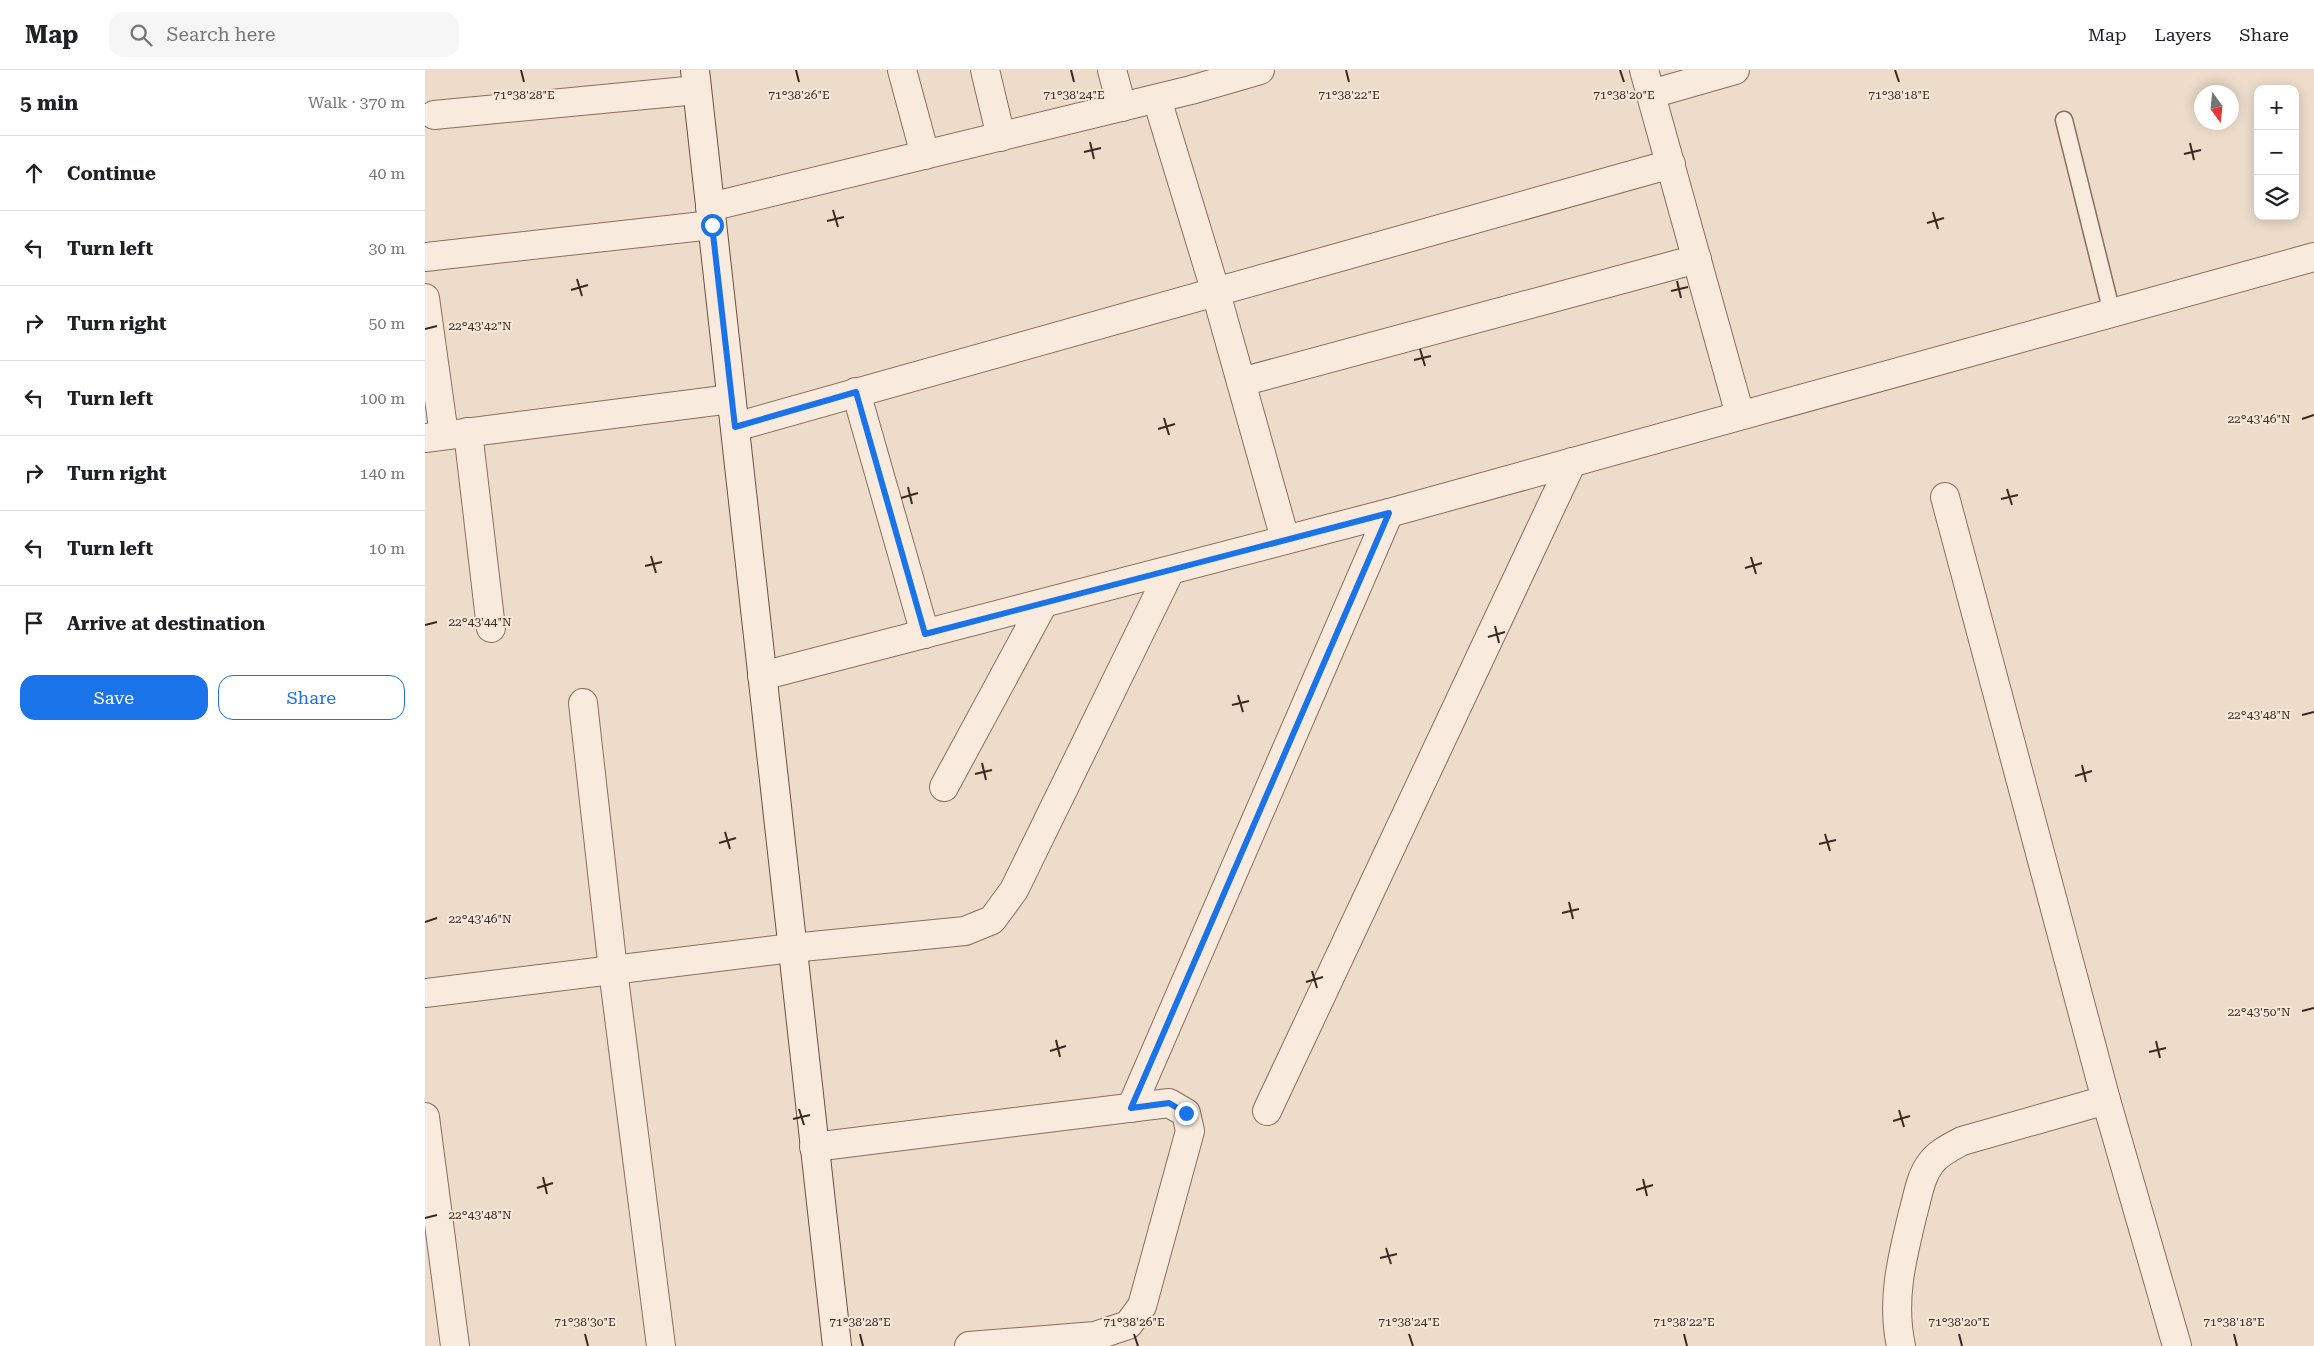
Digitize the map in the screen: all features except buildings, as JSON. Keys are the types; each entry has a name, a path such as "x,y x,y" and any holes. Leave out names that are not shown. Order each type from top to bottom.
{"street":[{"path":"902,70 925,155"},
{"path":"985,70 1001,137"},
{"path":"1112,70 1122,107"},
{"path":"425,257 711,216 925,155 1122,107 1260,70"},
{"path":"1735,70 1648,82 1740,415"},
{"path":"434,115 696,80 837,1346"},
{"path":"1157,98 1216,293 1285,539"},
{"path":"735,427 1671,164"},
{"path":"763,676 1389,513 2314,256"},
{"path":"1241,382 1697,260"},
{"path":"425,298 446,435 491,628"},
{"path":"856,392 925,634"},
{"path":"446,435 731,399"},
{"path":"1267,1111 1573,462"},
{"path":"1945,497 2106,1100 2177,1346"},
{"path":"1131,1108 1389,513"},
{"path":"425,993 792,948 965,931 992,920 1014,890 1170,571"},
{"path":"944,787 1043,604"},
{"path":"583,703 613,970 661,1346"},
{"path":"1901,1346 1896,1314 1899,1269 1922,1177 1932,1161 1947,1149 1962,1141 2106,1100"},
{"path":"814,1147 1169,1103 1186,1113 1190,1131 1142,1306 1128,1324 1093,1341 969,1346"},
{"path":"425,1117 455,1346"}],"lane":[{"path":"2064,120 2112,312"}],"route":[{"path":"712,225 735,427 856,392 925,634 1389,513 1131,1108 1169,1103 1186,1113"}]}
